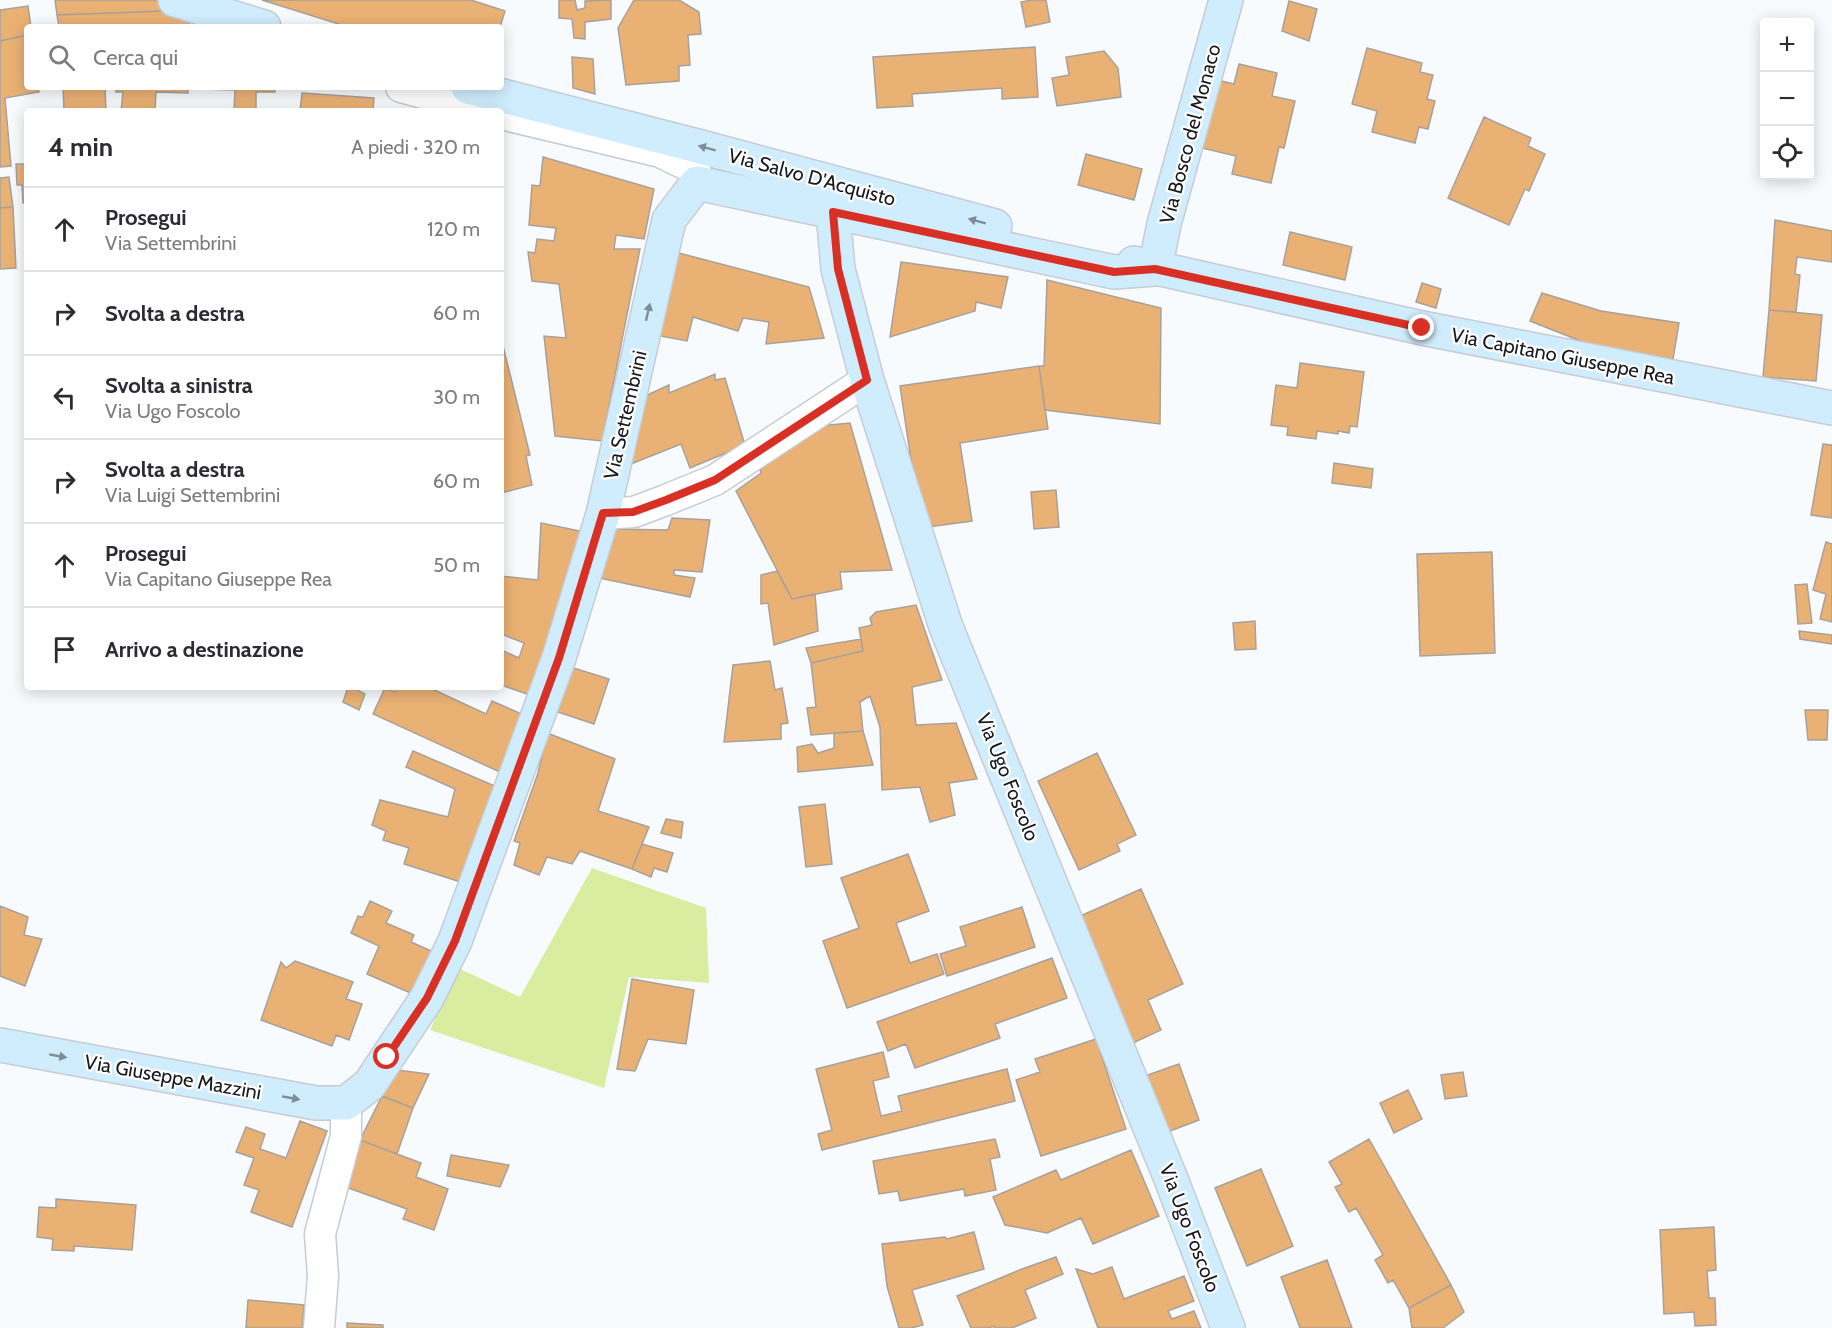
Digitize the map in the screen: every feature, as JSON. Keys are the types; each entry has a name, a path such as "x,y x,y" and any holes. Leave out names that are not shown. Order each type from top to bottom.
{"street":[{"path":"175,0 254,24"},
{"name":"Via Bosco del Monaco","path":"1155,269 1164,224 1226,0"},
{"path":"412,90 479,108"},
{"name":"Via Salvo D'Acquisto","path":"480,90 1155,269"},
{"path":"504,115 660,152 695,170 697,183 1114,272 1155,269"},
{"name":"Via Settembrini","path":"346,1104 369,1085 427,998 455,941 559,658 603,513 669,220 697,183"},
{"name":"Via Ugo Foscolo","path":"833,212 838,269 867,380 946,627 1171,1179 1228,1328"},
{"name":"Via Capitano Giuseppe Rea","path":"1155,269 1422,328 1832,408"},
{"path":"603,513 633,512 715,480 867,380"},
{"name":"Via Giuseppe Mazzini","path":"0,1045 316,1103 346,1104"},
{"path":"318,1328 323,1276 320,1234 346,1136 346,1104"}],"green space":[{"path":"592,868 706,908 709,983 629,977 604,1088 430,1030 458,968 520,997"}],"building":[{"path":"55,0 166,0 165,11 57,15"},
{"path":"262,0 471,0 505,11 501,24 338,24"},
{"path":"559,0 575,0 577,10 585,8 585,1 611,0 611,19 585,22 585,39 574,38 572,19 559,18"},
{"path":"634,0 679,0 699,12 701,34 688,35 690,65 679,66 679,81 626,85 618,28"},
{"path":"1046,0 1050,22 1026,27 1021,2"},
{"path":"1289,1 1317,9 1309,41 1282,31"},
{"path":"28,6 31,24 24,24 24,36 0,41 0,10"},
{"path":"190,11 189,24 58,24 57,15"},
{"path":"24,36 24,90 39,90 39,92 5,98 11,166 0,167 0,41"},
{"path":"1035,47 1038,97 1002,99 1002,88 912,94 913,106 877,108 873,57"},
{"path":"1367,48 1422,63 1420,72 1433,75 1427,99 1435,101 1428,129 1419,127 1415,143 1372,132 1377,111 1352,104"},
{"path":"1104,51 1118,68 1121,97 1057,106 1052,78 1069,75 1066,57"},
{"path":"572,57 593,59 595,94 573,88"},
{"path":"1239,64 1277,73 1272,96 1295,101 1284,148 1279,147 1271,183 1232,174 1236,156 1202,148 1217,80 1234,84"},
{"path":"63,90 105,90 106,108 64,108"},
{"path":"116,90 188,90 188,93 156,92 155,108 121,108 123,92 116,92"},
{"path":"235,90 275,90 275,92 256,92 256,108 234,108"},
{"path":"302,93 374,98 373,108 300,108"},
{"path":"1484,117 1531,138 1528,146 1545,154 1529,191 1525,189 1509,225 1448,198"},
{"path":"1086,154 1142,169 1134,200 1078,185"},
{"path":"543,157 654,189 644,239 616,235 614,249 640,249 602,441 555,436 544,336 566,338 559,284 532,281 528,252 535,253 537,239 554,241 556,228 529,225 532,185 540,186"},
{"path":"16,164 24,164 24,203 22,185 17,185"},
{"path":"9,177 13,207 0,208 0,178"},
{"path":"13,207 16,268 0,269 0,208"},
{"path":"1775,220 1832,231 1832,262 1797,257 1795,274 1800,275 1796,312 1769,310"},
{"path":"1290,232 1352,247 1345,280 1283,265"},
{"path":"675,252 809,287 824,338 766,344 769,322 743,318 738,331 693,317 687,341 655,335"},
{"path":"901,262 1008,277 1001,308 976,302 975,311 890,337"},
{"path":"1047,280 1161,308 1160,424 1045,410 1039,366 1044,366"},
{"path":"1422,283 1441,289 1436,308 1416,302"},
{"path":"1542,293 1601,311 1679,323 1673,359 1593,346 1530,321"},
{"path":"1769,310 1822,315 1816,381 1763,377"},
{"path":"504,350 530,455 526,456 532,485 504,492"},
{"path":"1300,363 1364,372 1357,427 1350,426 1349,433 1317,431 1316,439 1287,435 1288,427 1271,425 1276,385 1297,388"},
{"path":"1039,366 1048,429 960,443 972,521 921,528 900,386"},
{"path":"715,374 715,380 725,378 745,445 690,468 681,444 626,466 645,396 669,385 669,393"},
{"path":"850,423 892,570 840,572 842,589 792,599 736,491 761,473 758,462 819,426"},
{"path":"1823,444 1832,445 1832,518 1811,515"},
{"path":"1334,463 1373,469 1371,488 1332,483"},
{"path":"1056,490 1059,527 1034,529 1031,492"},
{"path":"672,518 710,520 702,572 674,570 674,575 695,578 690,597 599,578 614,529 668,530"},
{"path":"541,523 580,531 557,621 530,695 504,686 504,651 519,658 524,643 504,635 504,576 538,580"},
{"path":"1826,542 1832,544 1832,622 1820,619 1826,594 1813,590"},
{"path":"1492,552 1495,653 1420,656 1417,554"},
{"path":"777,571 792,599 815,594 818,631 774,645 768,603 761,604 761,575"},
{"path":"1807,584 1812,623 1798,624 1795,585"},
{"path":"916,605 942,680 912,687 916,725 956,723 977,779 949,783 955,815 930,822 920,787 882,790 880,727 870,696 860,702 863,731 811,735 807,708 816,707 811,663 863,651 859,628 872,625 870,618 876,612"},
{"path":"1255,621 1256,649 1235,650 1233,623"},
{"path":"1799,631 1832,635 1832,644 1800,639"},
{"path":"861,639 863,651 811,663 806,648"},
{"path":"770,661 775,690 782,688 788,723 781,724 781,739 724,742 733,665"},
{"path":"567,666 609,679 594,724 552,710"},
{"path":"347,690 358,690 365,694 359,710 343,702"},
{"path":"384,690 395,692 396,690 434,690 486,714 492,701 526,716 500,772 373,714"},
{"path":"1805,710 1828,710 1827,740 1808,740"},
{"path":"863,731 873,765 798,772 797,747 812,744 818,753 834,748 834,733"},
{"path":"547,733 615,759 598,811 649,827 632,869 580,851 572,864 547,857 539,875 514,865 520,843 514,841 538,773"},
{"path":"413,751 497,787 467,884 404,864 409,848 383,840 386,831 372,825 380,800 448,817 455,789 406,767"},
{"path":"1097,753 1136,835 1117,844 1120,851 1079,870 1038,781"},
{"path":"825,804 832,864 806,867 799,807"},
{"path":"666,819 683,822 681,838 661,833"},
{"path":"642,844 673,853 667,872 654,868 651,877 632,869"},
{"path":"908,854 929,911 896,923 910,963 937,954 944,974 847,1008 823,941 859,928 841,878"},
{"path":"1141,889 1183,984 1148,1000 1161,1030 1133,1043 1076,918"},
{"path":"370,901 392,911 386,923 414,935 411,942 440,955 422,998 367,974 379,946 351,933 358,916 363,917"},
{"path":"0,906 28,917 24,935 42,939 25,986 0,976"},
{"path":"1022,907 1035,947 947,976 940,954 966,946 960,927"},
{"path":"1052,958 1067,998 995,1024 1000,1038 915,1068 906,1044 888,1051 877,1022"},
{"path":"295,961 353,982 346,999 362,1004 349,1040 336,1035 332,1046 261,1020 281,962 286,968"},
{"path":"632,979 694,990 686,1044 648,1039 635,1071 617,1069"},
{"path":"1096,1039 1126,1129 1041,1156 1016,1080 1040,1072 1035,1059"},
{"path":"883,1052 889,1077 873,1081 881,1116 902,1111 898,1096 1007,1069 1015,1101 822,1150 818,1134 832,1130 816,1069"},
{"path":"1179,1064 1199,1120 1165,1133 1145,1076"},
{"path":"397,1070 429,1074 413,1108 382,1096"},
{"path":"1463,1072 1467,1096 1445,1099 1441,1075"},
{"path":"1408,1090 1422,1119 1394,1133 1380,1103"},
{"path":"382,1096 413,1108 397,1154 360,1140"},
{"path":"300,1121 327,1131 292,1227 251,1212 259,1190 244,1185 254,1158 236,1152 246,1127 265,1134 260,1149 286,1158"},
{"path":"995,1139 1000,1157 990,1159 996,1190 965,1196 964,1189 900,1201 898,1191 879,1194 873,1161"},
{"path":"1369,1139 1451,1285 1409,1308 1393,1280 1388,1283 1375,1260 1383,1255 1356,1208 1349,1212 1335,1187 1342,1184 1329,1162"},
{"path":"360,1140 421,1163 416,1177 448,1189 434,1230 403,1219 407,1209 343,1186"},
{"path":"1131,1150 1159,1216 1093,1244 1081,1218 1047,1233 1005,1225 993,1197 1056,1170 1061,1180"},
{"path":"451,1155 509,1165 500,1187 447,1176"},
{"path":"1261,1169 1293,1246 1247,1266 1215,1188"},
{"path":"56,1199 136,1205 132,1250 74,1246 74,1251 52,1250 53,1239 37,1237 39,1207 56,1208"},
{"path":"1714,1227 1716,1270 1707,1271 1709,1298 1715,1298 1716,1325 1695,1326 1694,1312 1664,1314 1660,1230"},
{"path":"974,1232 984,1269 912,1290 923,1325 899,1328 887,1286 882,1244 945,1237 947,1239"},
{"path":"1056,1257 1063,1274 1025,1290 1036,1318 1012,1328 994,1328 993,1326 971,1328 957,1296"},
{"path":"1327,1260 1352,1328 1300,1328 1281,1277"},
{"path":"1112,1267 1124,1299 1184,1276 1194,1301 1168,1311 1172,1319 1194,1311 1201,1328 1098,1328 1076,1269 1093,1274"},
{"path":"1451,1285 1464,1312 1443,1328 1412,1328 1409,1308"},
{"path":"248,1300 304,1305 302,1328 246,1328"},
{"path":"347,1323 383,1325 383,1328 347,1328"}],"route":[{"path":"387,1057 427,998 455,941 559,658 603,513 633,512 715,480 867,380 838,269 833,212 1114,272 1155,269 1422,328"}]}
